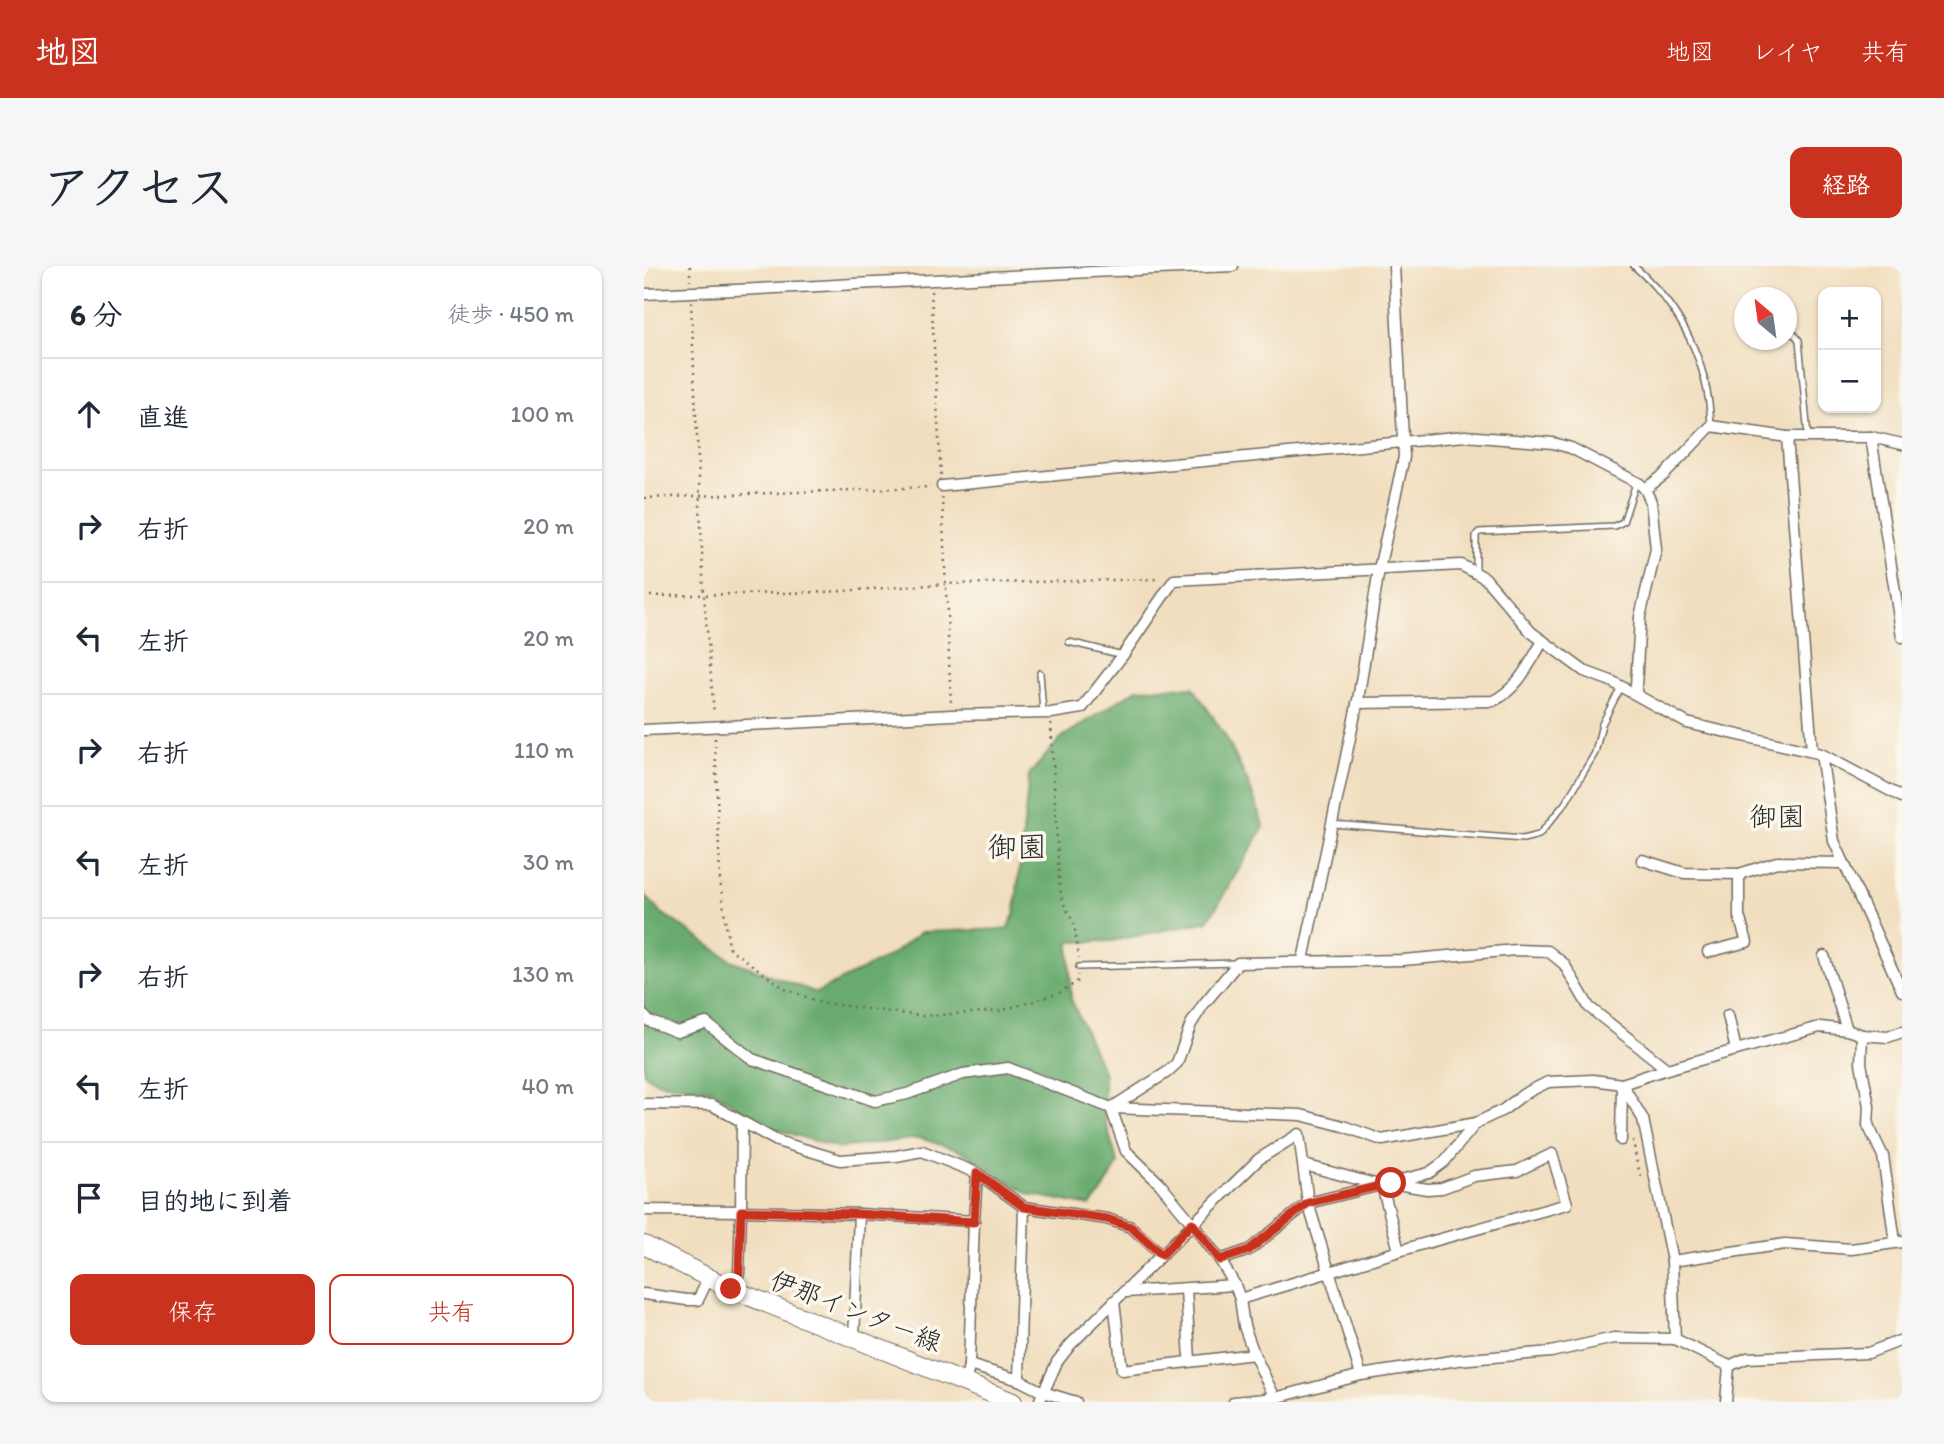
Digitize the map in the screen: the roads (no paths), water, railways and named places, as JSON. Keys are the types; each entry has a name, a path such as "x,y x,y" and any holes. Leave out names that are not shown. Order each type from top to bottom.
{"main road":[{"name":"伊那インター線","path":"644,1245 708,1279 853,1339 968,1373 1013,1402"}],"street":[{"path":"644,294 930,281 1040,273 1233,266"},
{"path":"1303,960 1357,704 1379,569 1398,488 1405,444 1394,266"},
{"path":"1641,486 1664,475 1711,426 1787,437 1871,437 1902,444"},
{"path":"942,486 1405,444 1465,436 1553,443 1571,449 1641,486 1651,502 1656,550 1640,617 1637,695"},
{"path":"1787,437 1817,752 1834,841 1902,991"},
{"path":"1871,437 1902,637"},
{"path":"644,730 1047,713 1082,708 1123,655 1174,580 1461,565 1485,578 1531,632 1584,671 1637,695 1687,723 1817,752 1902,797"},
{"path":"1357,704 1493,701 1507,695 1543,641"},
{"path":"1642,860 1685,873 1739,874 1777,862 1842,863"},
{"path":"1708,952 1747,942 1740,916 1739,874"},
{"path":"1111,1108 1177,1063 1191,1024 1238,963 1403,960 1516,950 1548,951 1564,964 1589,1007 1667,1069"},
{"path":"1824,956 1847,1030"},
{"path":"1728,1015 1736,1050"},
{"path":"644,1016 649,1021 677,1032 706,1023 752,1059 875,1101 907,1094 963,1074 1008,1068 1111,1108 1301,1115 1382,1140 1476,1123 1548,1082 1593,1080 1622,1084 1820,1027 1888,1037 1902,1032"},
{"path":"1672,1261 1785,1244 1851,1248 1899,1242 1883,1156 1868,1125 1869,1106 1861,1063 1862,1035"},
{"path":"1621,1140 1622,1084"},
{"path":"1622,1084 1643,1119 1672,1261 1675,1339"},
{"path":"644,1104 712,1105 777,1141 840,1160 896,1156 922,1151 977,1173 1024,1207 1107,1219 1131,1227 1162,1255"},
{"path":"1111,1108 1126,1151 1160,1184 1192,1223 1235,1285 1244,1326 1254,1354 1280,1398"},
{"path":"1301,1115 1300,1134 1308,1203 1361,1376"},
{"path":"731,1289 739,1273 742,1122"},
{"path":"1220,1260 1249,1250 1308,1203 1429,1173 1444,1162 1476,1123"},
{"path":"1041,1397 1057,1362 1071,1344 1259,1159 1300,1134"},
{"path":"1240,1300 1567,1203 1552,1154 1517,1171 1474,1176 1442,1188 1427,1189 1386,1184 1304,1165"},
{"path":"977,1173 968,1373 1019,1380 1041,1397 1076,1402"},
{"path":"1386,1184 1399,1251"},
{"path":"1019,1380 1024,1207"},
{"path":"644,1210 859,1214 974,1222"},
{"path":"853,1339 859,1214"},
{"path":"644,1294 698,1300 708,1279"},
{"path":"1126,1292 1235,1285"},
{"path":"1186,1289 1191,1361"},
{"path":"1114,1301 1122,1370 1254,1354"},
{"path":"1234,1402 1280,1398 1361,1376 1458,1360 1551,1352 1614,1338 1675,1339 1728,1366 1747,1358 1868,1353 1902,1340"},
{"path":"1726,1402 1728,1366"}],"lane":[{"path":"1634,266 1668,301 1691,341 1710,395 1711,426"},
{"path":"1797,338 1808,436"},
{"path":"1476,573 1476,535 1479,532 1614,526 1623,522 1641,486"},
{"path":"1069,642 1123,655"},
{"path":"1040,673 1047,713"},
{"path":"1332,824 1523,839 1539,835 1566,802 1595,753 1602,724 1621,687"},
{"path":"1080,967 1238,963"}],"district":[{"name":"御園","path":"1777,816"},
{"name":"御園","path":"1017,847"}]}
